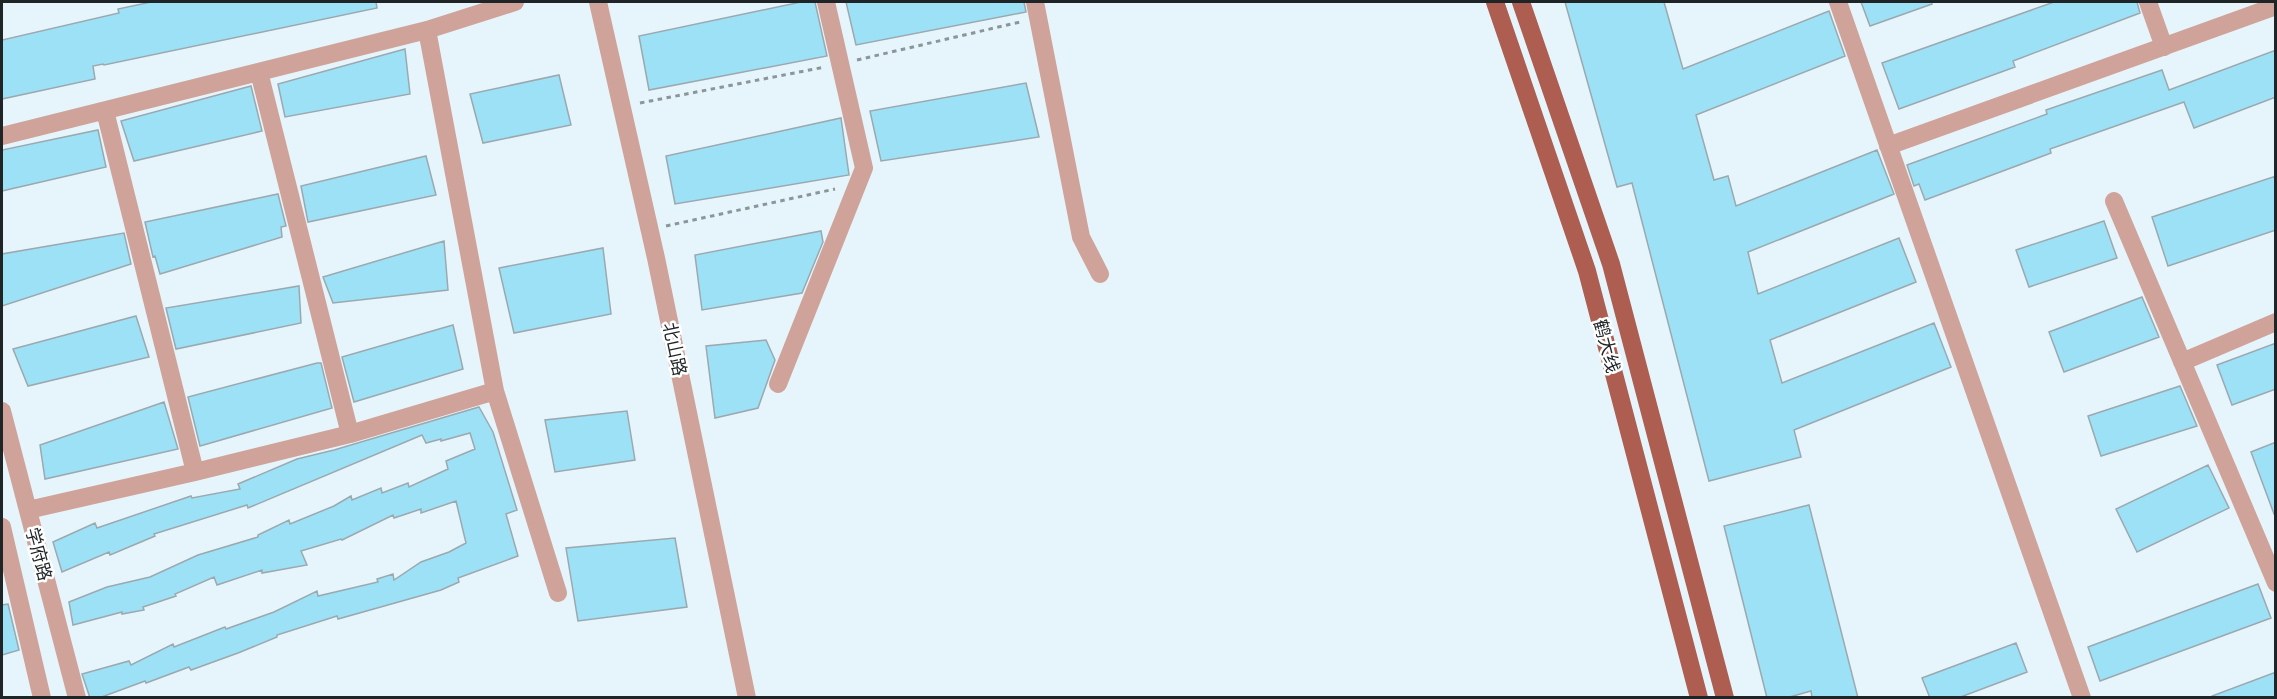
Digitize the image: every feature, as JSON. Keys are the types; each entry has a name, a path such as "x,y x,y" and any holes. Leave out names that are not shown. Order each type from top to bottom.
{"main road":[{"name":"鹤大线","path":"1495,2 1587,271 1700,698"},
{"name":"鹤大线","path":"1521,2 1611,264 1725,698"}],"street":[{"path":"2,136 427,30 515,2"},
{"name":"北山路","path":"598,2 649,230 747,698"},
{"path":"778,384 864,168 826,2"},
{"path":"1838,2 2082,698"},
{"path":"2148,2 2164,46"},
{"path":"1888,146 2276,6"},
{"path":"1036,10 1081,237 1100,274"},
{"path":"427,30 495,391 558,593"},
{"path":"258,72 350,434"},
{"path":"105,111 195,472"},
{"path":"2114,201 2276,583"},
{"path":"2182,362 2276,322"},
{"path":"27,510 350,434 495,391"},
{"name":"学府路","path":"2,411 77,698"},
{"path":"2,527 42,698"}],"path":[{"path":"621,106 840,64 1036,10"},
{"path":"649,230 858,184"}],"building":[{"path":"151,2 376,2 377,8 93,66 95,79 2,99 2,40 119,13 118,9"},
{"path":"801,2 815,2 827,56 649,90 639,36"},
{"path":"846,2 1024,2 1026,12 856,45"},
{"path":"1565,2 1664,2 1683,69 1829,11 1845,56 1696,115 1714,180 1728,176 1736,206 1877,150 1894,194 1748,252 1758,294 1899,238 1916,282 1770,340 1782,383 1934,323 1951,367 1794,430 1801,457 1709,481 1632,183 1617,187"},
{"path":"1861,2 1931,2 1932,4 1870,26"},
{"path":"2054,2 2137,2 2140,13 2013,61 2015,67 1899,109 1882,63"},
{"path":"405,49 410,94 285,117 278,84"},
{"path":"2276,50 2276,97 2194,128 2184,102 2050,149 2051,153 1925,200 1919,184 1914,186 1907,165 2047,114 2046,110 2162,70 2169,90"},
{"path":"559,75 571,125 483,143 470,94"},
{"path":"1026,83 1039,137 881,161 870,111"},
{"path":"251,86 262,131 134,161 121,121"},
{"path":"841,118 849,175 675,204 666,156"},
{"path":"98,130 106,167 2,191 2,150"},
{"path":"426,156 436,195 308,222 301,186"},
{"path":"2276,176 2276,230 2168,266 2152,217"},
{"path":"278,194 286,226 281,227 282,237 160,274 155,256 153,257 145,222"},
{"path":"2104,221 2117,258 2029,287 2016,250"},
{"path":"821,231 823,242 802,293 702,310 695,255"},
{"path":"124,233 131,264 2,306 2,254"},
{"path":"444,241 448,290 333,303 323,277"},
{"path":"603,248 611,314 514,333 499,268"},
{"path":"299,286 301,323 176,349 166,308"},
{"path":"2142,297 2159,337 2064,372 2049,332"},
{"path":"136,316 149,357 28,386 13,349"},
{"path":"453,325 463,369 354,402 342,357"},
{"path":"766,340 775,360 758,408 715,418 706,346"},
{"path":"2276,343 2276,389 2232,405 2217,365"},
{"path":"321,363 332,408 200,446 188,397"},
{"path":"2180,386 2197,426 2101,456 2088,416"},
{"path":"164,402 178,449 45,479 40,445"},
{"path":"479,407 493,432 517,510 506,514 518,556 458,578 459,582 441,590 338,619 337,616 277,635 277,637 238,653 191,670 189,667 99,698 90,698 82,674 129,661 131,665 173,644 174,647 225,627 226,629 274,612 317,591 318,596 378,582 377,579 393,574 394,580 421,562 466,543 456,501 421,513 421,509 394,518 393,515 342,540 301,551 307,565 262,573 262,570 217,585 214,577 175,594 176,596 143,607 144,610 122,614 122,612 73,625 69,602 107,587 150,577 198,555 258,537 289,520 290,524 334,506 351,496 352,500 381,488 382,493 408,483 409,487 448,469 446,461 475,449 470,433 426,443 422,435 248,508 247,505 154,534 155,536 110,555 109,552 62,572 53,542 95,523 97,528 191,496 192,498 240,489 238,484 297,459"},
{"path":"627,411 635,460 555,472 545,420"},
{"path":"2276,442 2276,513 2274,514 2251,452"},
{"path":"2208,465 2229,508 2137,552 2116,509"},
{"path":"1809,505 1858,698 1812,698 1811,691 1786,698 1767,698 1724,526"},
{"path":"675,538 687,607 578,621 566,548"},
{"path":"2258,584 2271,618 2100,681 2088,647"},
{"path":"8,604 19,650 2,655 2,605"},
{"path":"2016,643 2027,672 1958,698 1930,698 1922,678"},
{"path":"2276,672 2276,698 2212,698 2212,696"}]}
